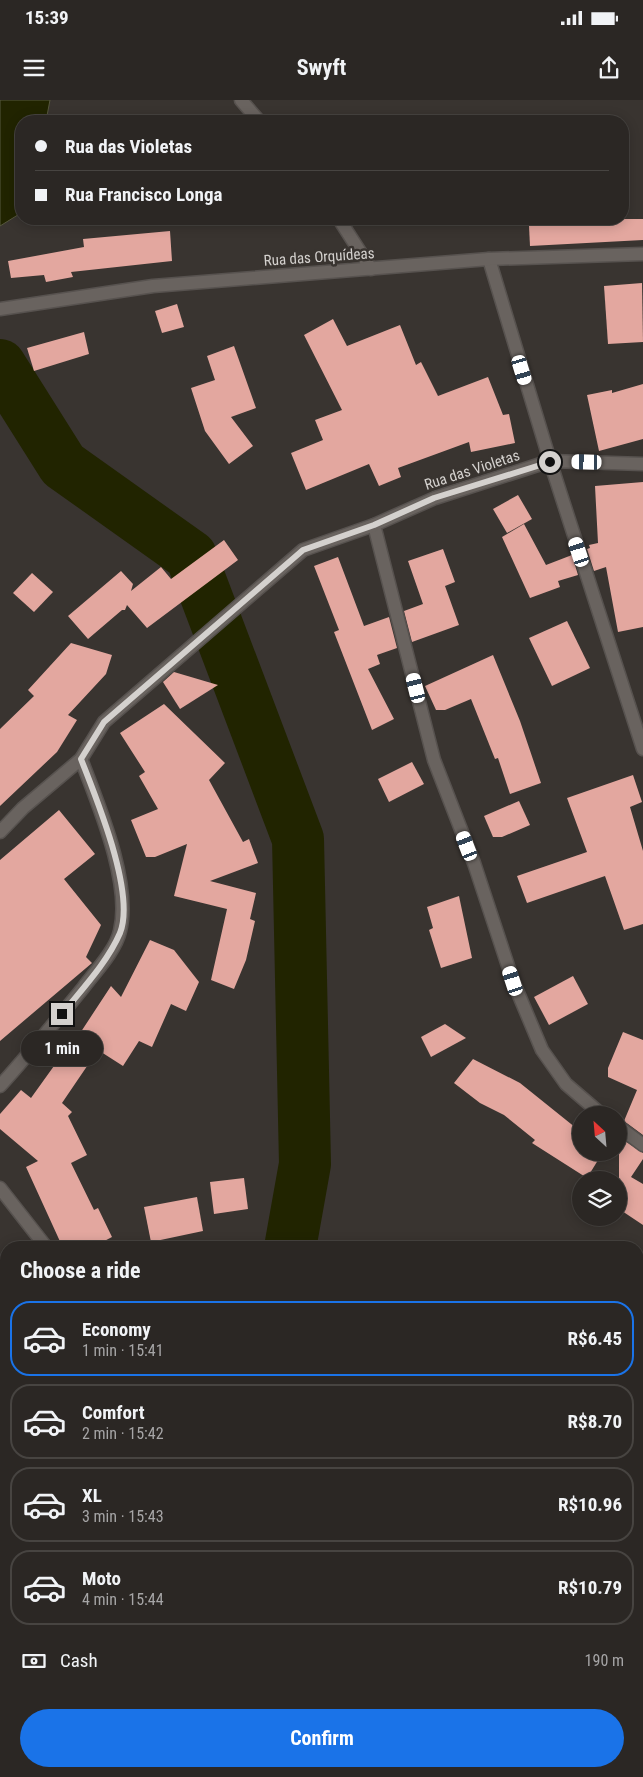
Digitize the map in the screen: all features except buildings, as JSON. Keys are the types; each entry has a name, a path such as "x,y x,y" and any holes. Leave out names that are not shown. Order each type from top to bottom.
{"street":[{"path":"241,100 254,115"},
{"path":"343,225 370,269"},
{"name":"Rua das Orquídeas","path":"0,309 153,286 489,260 643,254"},
{"path":"489,260 550,462 643,749"},
{"name":"Rua das Violetas","path":"81,759 104,722 303,550 374,525 434,498 550,462 643,464"},
{"path":"374,525 434,760 474,863 513,981 542,1050 566,1084 592,1106"},
{"path":"0,832 22,808 81,759 102,812 115,858 123,902 120,932 102,963 0,1086"},
{"path":"628,1134 643,1145"},
{"path":"0,1188 42,1241"}],"shaded area":[{"path":"0,100 50,100 47,115 15,115 15,217 0,226"}],"waterway":[{"path":"0,365 63,465 191,556 298,839 305,1164 291,1241"}],"route":[{"path":"62,1014 102,963 120,932 123,902 115,858 102,812 81,759 104,722 303,550 374,525 434,498 550,462"}]}
